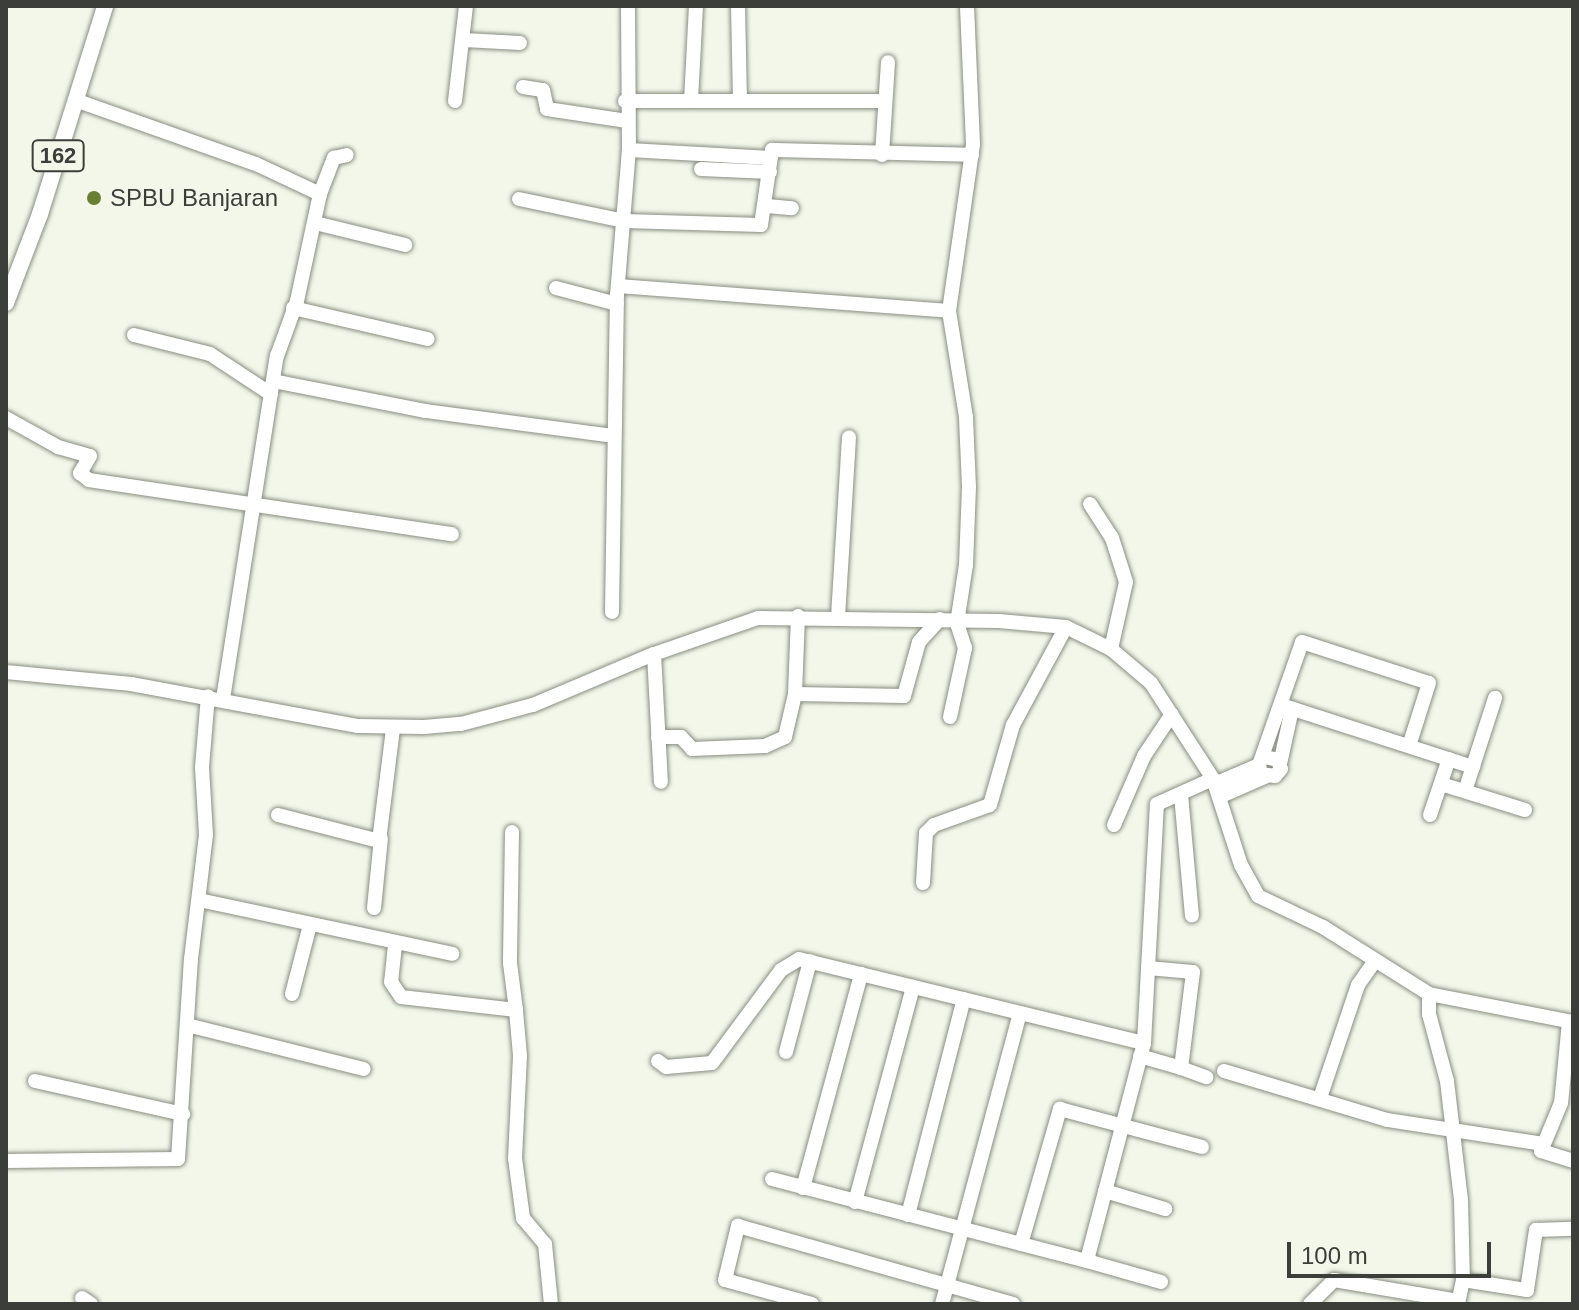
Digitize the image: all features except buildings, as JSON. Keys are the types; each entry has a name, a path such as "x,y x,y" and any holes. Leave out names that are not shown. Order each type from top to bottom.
{"main road":[{"name":"162","path":"6,303 104,6"}],"street":[{"path":"455,101 466,6"},
{"path":"612,612 617,304 629,150 625,101 628,6"},
{"path":"691,101 696,6"},
{"path":"738,6 740,101"},
{"path":"950,717 965,648 957,623 966,565 969,445 949,311 972,155 967,6"},
{"path":"464,40 520,43"},
{"path":"882,155 888,62"},
{"path":"523,87 543,90 547,109 627,121"},
{"path":"75,100 256,164 320,194"},
{"path":"625,101 885,101"},
{"path":"629,150 771,165"},
{"path":"519,199 624,221 761,225 767,206 772,150 972,155"},
{"path":"6,1161 173,1162 180,1152 187,1025 208,809 202,767 256,506 272,387 320,194 334,158 347,155"},
{"path":"701,169 771,165"},
{"path":"767,206 792,208"},
{"path":"315,223 405,245"},
{"path":"618,286 949,311"},
{"path":"556,288 617,304"},
{"path":"293,308 427,339"},
{"path":"134,335 210,354 272,387 613,436"},
{"path":"6,418 58,447 90,456 80,473 89,480 452,534"},
{"path":"838,617 849,437"},
{"path":"1090,504 1112,538 1126,582 1111,649"},
{"path":"658,737 681,737 692,749 773,745 785,737 795,694 798,616"},
{"path":"6,672 216,698 393,728 461,724 533,705 733,624 798,616 940,619 957,623 999,621 1066,627 1111,649 1137,667 1172,714 1216,786 1241,865 1258,896 1323,927 1429,994 1571,1022 1567,1080 1559,1113 1542,1152 1573,1161"},
{"path":"795,694 904,696 919,642 940,619"},
{"path":"923,883 926,833 934,825 990,805 1013,725 1066,627"},
{"path":"1087,1261 1142,1050 1157,804 1216,786 1263,766 1286,707 1302,642 1429,683 1409,746"},
{"path":"654,654 661,782"},
{"path":"1465,791 1495,698"},
{"path":"1286,707 1473,767"},
{"path":"1263,766 1278,773 1286,707"},
{"path":"1114,825 1144,756 1172,714"},
{"path":"374,908 393,728"},
{"path":"1430,815 1449,759"},
{"path":"1441,784 1525,810"},
{"path":"1181,795 1192,916"},
{"path":"278,815 373,843 381,838"},
{"path":"512,832 510,963 516,1010 518,1084 514,1131 523,1218 545,1244 551,1304"},
{"path":"199,900 395,945 452,954"},
{"path":"292,994 310,925"},
{"path":"395,945 391,982 401,997 516,1010"},
{"path":"658,1061 666,1067 712,1063 781,970 799,959 1020,1013 1142,1050 1206,1077"},
{"path":"786,1052 810,961"},
{"path":"1320,1098 1358,985 1375,961"},
{"path":"1148,968 1193,972 1181,1068"},
{"path":"803,1188 861,974"},
{"path":"855,1202 913,987"},
{"path":"1310,1304 1334,1280 1458,1303 1463,1280 1461,1200 1429,994"},
{"path":"908,1215 964,999"},
{"path":"942,1304 1020,1013"},
{"path":"187,1025 364,1069"},
{"path":"1224,1071 1387,1120 1543,1144"},
{"path":"35,1081 183,1114"},
{"path":"1021,1244 1060,1109 1202,1147"},
{"path":"772,1179 1161,1282"},
{"path":"1105,1191 1165,1209"},
{"path":"812,1304 725,1280 738,1226 1013,1304"},
{"path":"1463,1280 1527,1290 1536,1230 1573,1229"}],"place":[{"name":"SPBU Banjaran","path":"94,198"}]}
